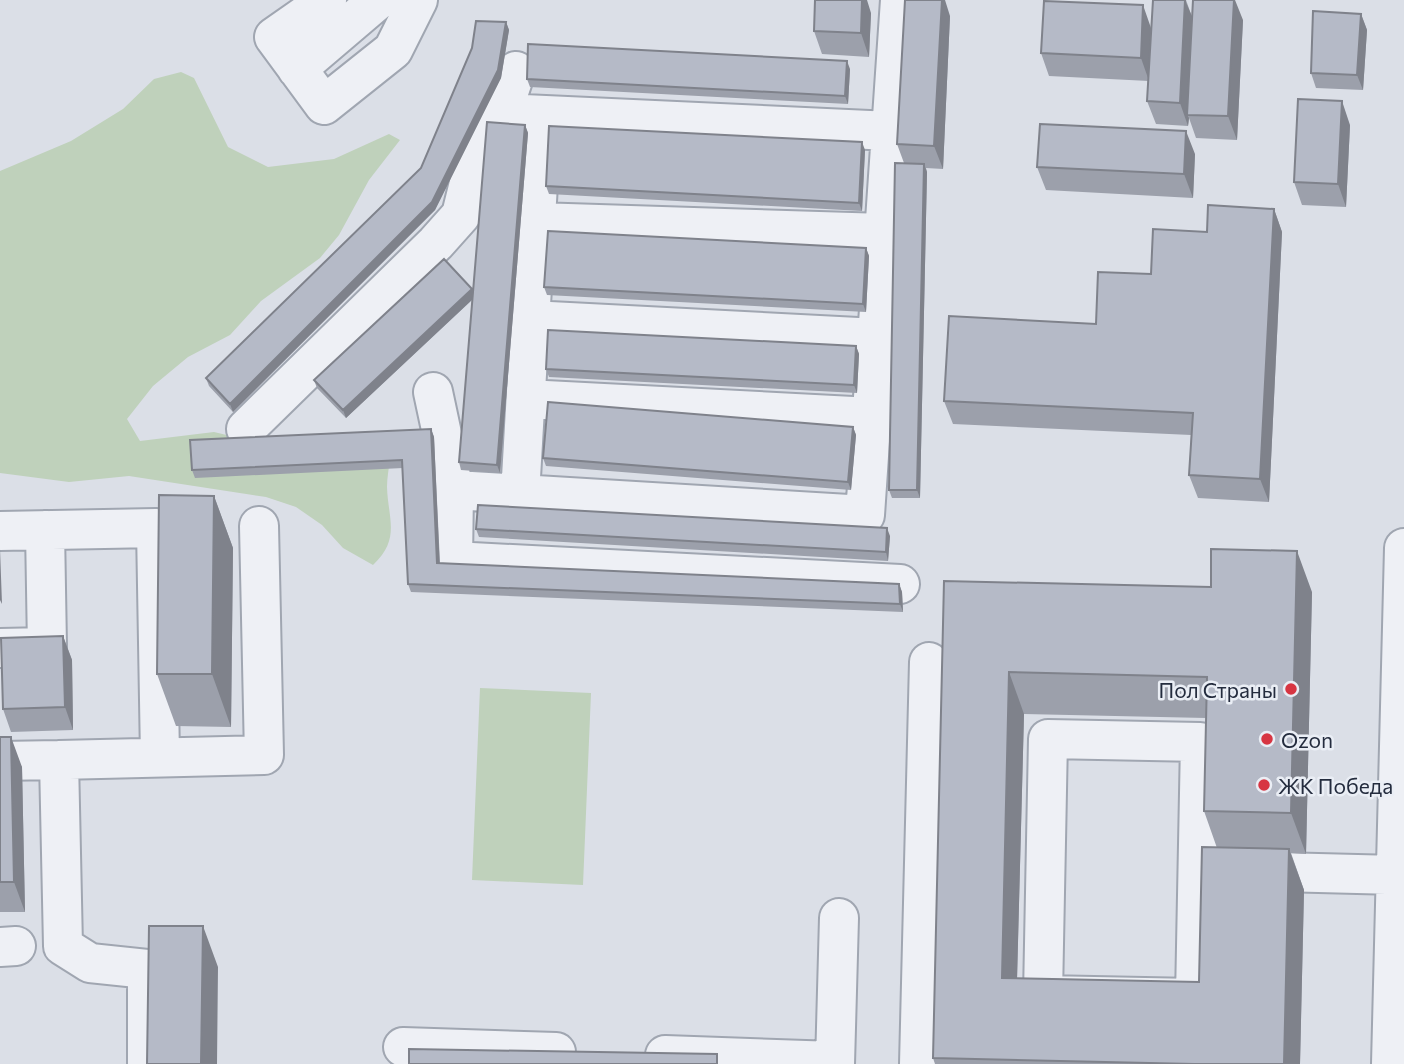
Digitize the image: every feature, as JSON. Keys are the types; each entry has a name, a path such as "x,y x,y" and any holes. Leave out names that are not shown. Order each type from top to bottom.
{"street":[{"path":"327,0 274,37 324,105 393,50 418,0"},
{"path":"297,69 378,0"},
{"path":"454,490 865,515 900,0"},
{"path":"246,429 436,243 461,215 482,130 502,113 516,71"},
{"path":"502,113 891,131"},
{"path":"520,495 542,115"},
{"path":"536,222 884,233"},
{"path":"530,320 877,338"},
{"path":"433,393 454,490 453,561 900,584"},
{"path":"526,399 872,417"},
{"path":"0,761 264,755 259,527"},
{"path":"0,531 156,528 160,758"},
{"path":"0,648 47,647 45,530"},
{"path":"1391,1064 1398,1015 1404,548"},
{"path":"919,1064 929,662"},
{"path":"1048,738 1200,742 1197,870 1195,998 1043,995 1048,738"},
{"path":"59,760 63,946 90,963 147,970 147,1064"},
{"path":"1197,870 1398,900"},
{"path":"626,1054 835,1062 839,918"},
{"path":"403,1047 584,1053"}],"green space":[{"path":"181,72 194,78 228,147 268,167 334,159 389,134 400,140 369,180 339,235 320,258 261,301 230,335 188,357 153,386 127,419 140,441 214,432 256,442 390,459 387,487 390,537 382,555 373,565 343,548 322,525 296,507 266,497 129,476 69,482 0,473 0,171 71,141 123,109 154,79"},
{"path":"480,688 591,693 583,885 472,880"}],"building":[{"path":"815,0 862,0 861,33 814,31"},
{"path":"905,0 942,0 934,146 897,144"},
{"path":"1153,0 1185,0 1180,103 1147,101"},
{"path":"1193,0 1234,0 1228,116 1187,115"},
{"path":"1044,1 1143,5 1141,58 1041,53"},
{"path":"1313,11 1361,14 1357,75 1311,73"},
{"path":"476,21 506,22 498,70 432,202 230,404 206,378 421,168 472,48"},
{"path":"528,44 847,61 845,96 527,79"},
{"path":"1298,99 1342,101 1338,184 1294,182"},
{"path":"487,122 525,125 497,465 459,462"},
{"path":"1040,124 1186,131 1184,174 1037,167"},
{"path":"549,126 862,142 859,203 546,186"},
{"path":"895,163 924,164 917,490 889,490"},
{"path":"1208,205 1274,209 1260,479 1189,475 1193,413 944,401 949,316 1096,324 1098,272 1151,274 1153,229 1207,232"},
{"path":"548,231 866,248 863,304 544,287"},
{"path":"444,259 472,289 343,410 314,380"},
{"path":"548,330 856,346 854,385 546,369"},
{"path":"548,402 853,427 848,482 543,458"},
{"path":"431,429 437,563 899,584 900,604 408,584 402,460 192,470 190,440"},
{"path":"159,495 214,496 212,674 157,674"},
{"path":"478,505 887,528 886,552 476,529"},
{"name":"ЖК Победа","path":"1211,549 1297,551 1291,813 1204,811 1207,677 1009,672 1002,978 1199,982 1202,847 1289,849 1284,1064 933,1058 944,581 1211,587"},
{"path":"63,636 65,707 3,709 1,638"},
{"path":"0,737 11,737 14,882 0,882"},
{"path":"149,926 203,926 201,1064 147,1064"},
{"path":"409,1049 717,1054 717,1064 409,1064"}],"place":[{"name":"Пол Страны","path":"1291,689"},
{"name":"Ozon","path":"1267,739"},
{"name":"ЖК Победа","path":"1264,785"}]}
